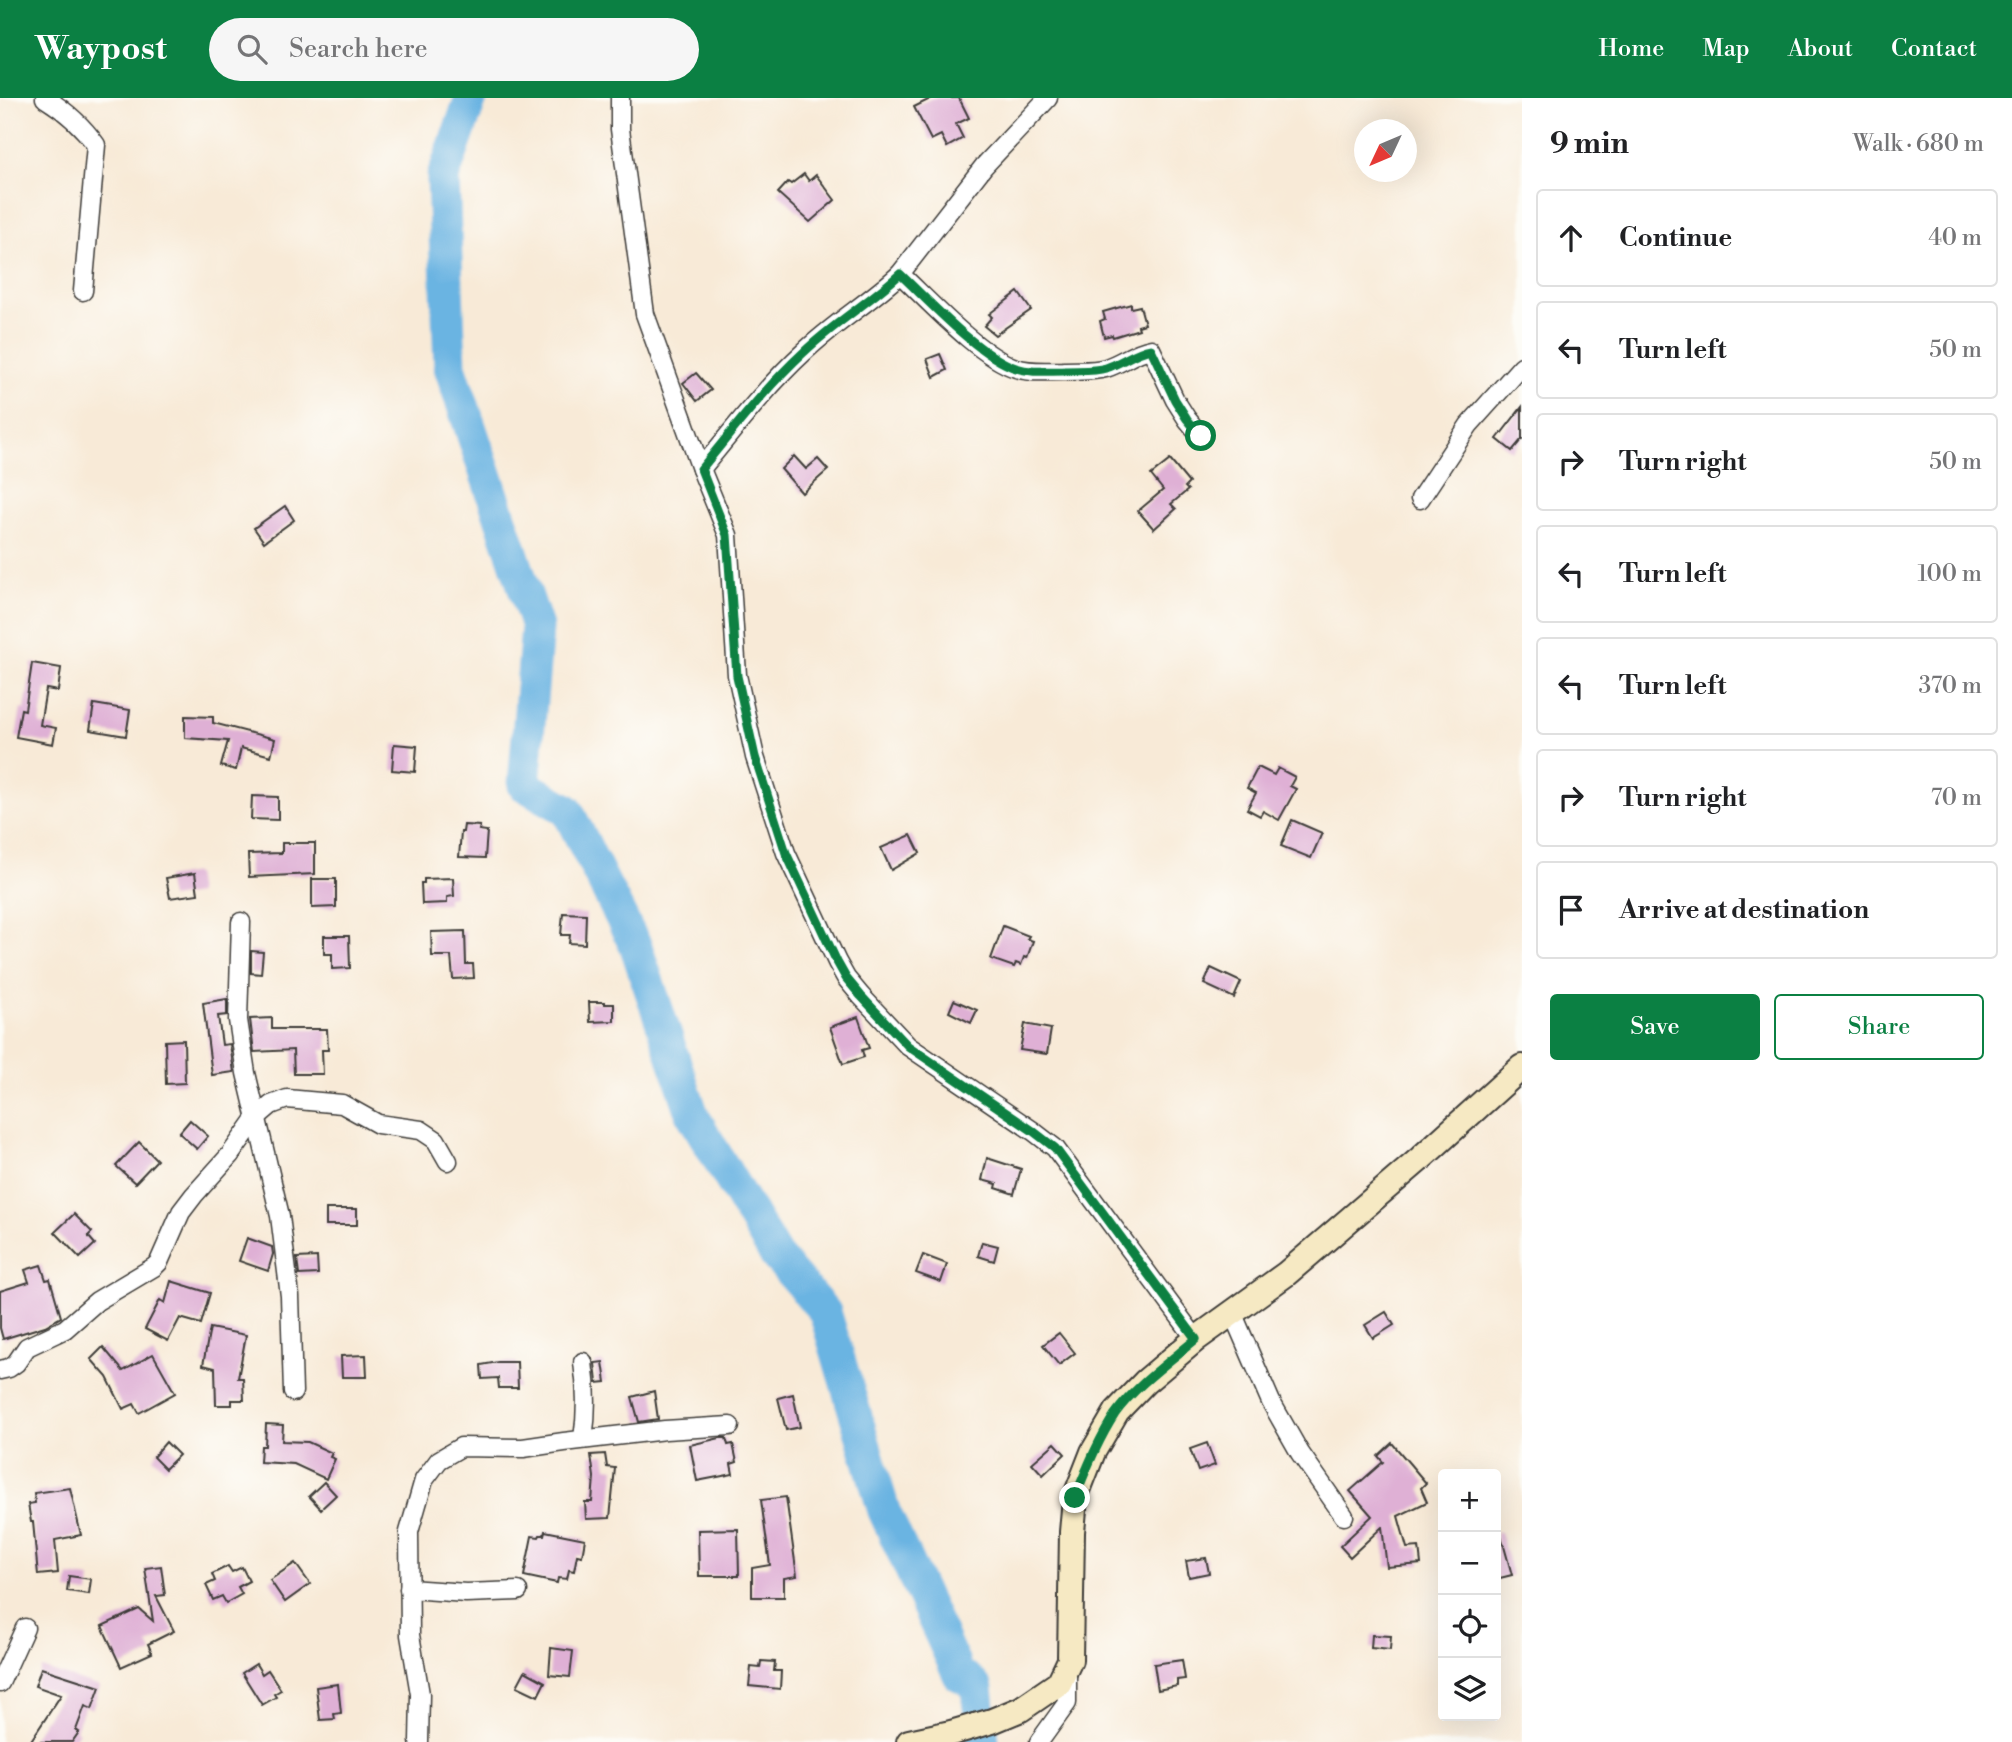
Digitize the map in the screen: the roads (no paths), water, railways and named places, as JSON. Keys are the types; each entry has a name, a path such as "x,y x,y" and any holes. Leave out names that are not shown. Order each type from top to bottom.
{"main road":[{"path":"909,1742 992,1721 1021,1709 1059,1683 1070,1660 1075,1498 1093,1452 1117,1412 1145,1382 1196,1339 1286,1274 1522,1067"}],"street":[{"path":"45,98 65,110 96,145 83,291"},
{"path":"620,98 620,129 645,314 727,535 737,676 755,757 786,853 837,962 861,996 908,1046 1055,1148 1196,1339"},
{"path":"701,469 758,401 804,352 900,274 984,166 1048,98"},
{"path":"900,274 972,341 1015,368 1030,372 1094,370 1107,368 1151,349 1175,400 1201,436"},
{"path":"1420,499 1469,425 1522,366"},
{"path":"241,922 238,1020 246,1073 280,1216 290,1296 293,1392"},
{"path":"0,1370 16,1363 27,1347 65,1329 104,1296 154,1267 159,1262 181,1212 230,1155 257,1117 271,1105 287,1099 342,1104 378,1124 421,1130 436,1140 448,1161"},
{"path":"1232,1312 1271,1402 1300,1453 1344,1516"},
{"path":"583,1362 587,1404 583,1439"},
{"path":"419,1742 420,1694 410,1635 410,1532 424,1480 439,1460 461,1447 523,1448 665,1430 730,1426"},
{"path":"409,1589 467,1593 518,1591"},
{"path":"0,1683 25,1628"},
{"path":"1039,1742 1067,1703 1067,1670"}],"waterway":[{"path":"471,98 443,177 450,367 537,627 524,785 567,810 636,947 693,1116 776,1256 825,1312 884,1511 959,1675 968,1679 977,1689 983,1742"}]}
